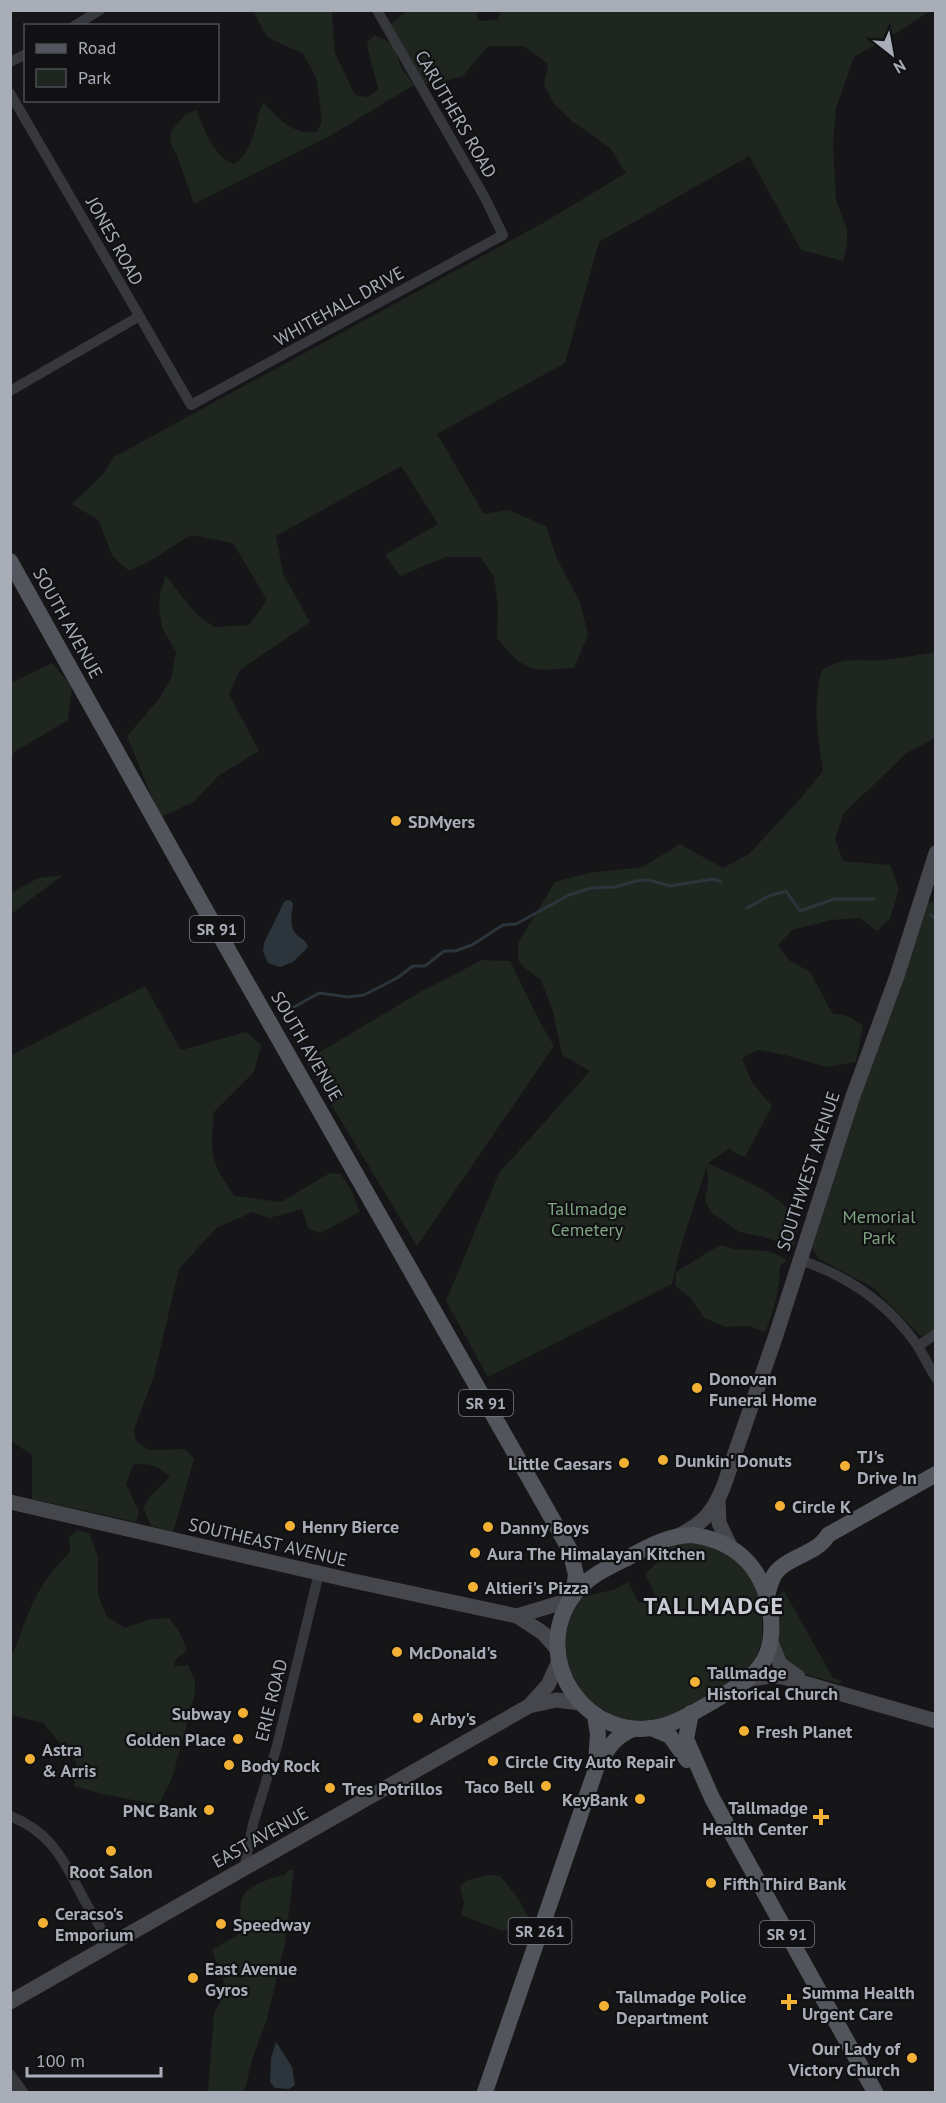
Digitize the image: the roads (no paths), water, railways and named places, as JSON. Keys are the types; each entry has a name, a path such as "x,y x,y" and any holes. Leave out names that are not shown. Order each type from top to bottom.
{"main road":[{"name":"SOUTH AVENUE","path":"10,561 570,1551 576,1575 572,1598"},
{"path":"745,1559 760,1564 768,1563 813,1537 828,1535 936,1474"},
{"path":"767,1596 777,1571 822,1544 828,1535"},
{"path":"572,1598 588,1580 615,1564 654,1544 678,1536 706,1537 731,1548 745,1559 762,1581 767,1596 771,1625 771,1642 763,1664 747,1680 691,1713 669,1724 651,1728"},
{"path":"570,1551 587,1563 615,1564"},
{"name":"SR 91","path":"572,1598 560,1626 559,1656 567,1684 580,1703 596,1716 615,1726 633,1729 651,1728 670,1736 690,1766 701,1775"},
{"name":"SR 91","path":"691,1713 686,1739 712,1798 875,2092"},
{"name":"SR 261","path":"596,1716 598,1734 596,1769"},
{"name":"SR 261","path":"485,2092 596,1769 612,1742 633,1729"}],"street":[{"path":"77,24 100,10"},
{"name":"CARUTHERS ROAD","path":"377,10 484,196 503,235"},
{"path":"10,62 24,55"},
{"name":"JONES ROAD","path":"10,93 191,405"},
{"name":"WHITEHALL DRIVE","path":"191,405 503,235"},
{"path":"10,391 138,317"},
{"name":"SOUTHWEST AVENUE","path":"678,1536 704,1521 718,1501 776,1335 853,1096 897,976 936,853"},
{"path":"800,1260 836,1274 858,1286 882,1304 918,1346 936,1378"},
{"path":"918,1346 936,1334"},
{"name":"SOUTHWEST AVENUE","path":"718,1501 721,1530 731,1548"},
{"name":"SOUTHEAST AVENUE","path":"10,1502 517,1616 543,1633 559,1656"},
{"name":"ERIE ROAD","path":"244,1869 253,1824 277,1746 319,1573"},
{"name":"SOUTHEAST AVENUE","path":"517,1616 572,1598"},
{"path":"771,1642 780,1664 805,1682"},
{"name":"EAST AVENUE","path":"10,2002 529,1706 544,1692 559,1656"},
{"path":"747,1680 779,1676 936,1721"},
{"name":"EAST AVENUE","path":"529,1706 556,1700 580,1703"},
{"path":"10,1816 30,1826 57,1850 110,1944"},
{"path":"10,2074 23,2092"},
{"path":"10,2087 13,2092"}],"waterway":[{"path":"287,1011 319,993 348,997 364,995 397,978 413,966 425,966 444,951 455,951 472,945 503,925 516,924 569,895 591,888 615,887 649,880 670,886 713,879 721,882"},
{"path":"747,908 769,896 786,891 800,911 834,899 874,899"},
{"path":"930,914 936,920"}],"place":[{"name":"SDMyers","path":"396,821"},
{"name":"Donovan Funeral Home","path":"697,1388"},
{"name":"Dunkin' Donuts","path":"663,1460"},
{"name":"Little Caesars","path":"624,1463"},
{"name":"TJ's Drive In","path":"845,1466"},
{"name":"Circle K","path":"780,1506"},
{"name":"Henry Bierce","path":"290,1526"},
{"name":"Danny Boys","path":"488,1527"},
{"name":"Aura The Himalayan Kitchen","path":"475,1553"},
{"name":"Altieri's Pizza","path":"473,1587"},
{"name":"McDonald's","path":"397,1652"},
{"name":"Tallmadge Historical Church","path":"695,1682"},
{"name":"Subway","path":"243,1713"},
{"name":"Arby's","path":"418,1718"},
{"name":"Fresh Planet","path":"744,1731"},
{"name":"Golden Place","path":"238,1739"},
{"name":"Astra & Arris","path":"30,1759"},
{"name":"Circle City Auto Repair","path":"493,1761"},
{"name":"Body Rock","path":"229,1765"},
{"name":"Taco Bell","path":"546,1786"},
{"name":"Tres Potrillos","path":"330,1788"},
{"name":"KeyBank","path":"640,1799"},
{"name":"PNC Bank","path":"209,1810"},
{"name":"Tallmadge Health Center","path":"821,1817"},
{"name":"Root Salon","path":"111,1851"},
{"name":"Fifth Third Bank","path":"711,1883"},
{"name":"Ceracso's Emporium","path":"43,1923"},
{"name":"Speedway","path":"221,1924"},
{"name":"East Avenue Gyros","path":"193,1978"},
{"name":"Summa Health Urgent Care","path":"789,2002"},
{"name":"Tallmadge Police Department","path":"604,2006"},
{"name":"Our Lady of Victory Church","path":"912,2058"}],"district":[{"name":"TALLMADGE","path":"714,1605"}],"park label":[{"name":"Tallmadge Cemetery","path":"587,1218"},
{"name":"Memorial Park","path":"879,1226"}]}
